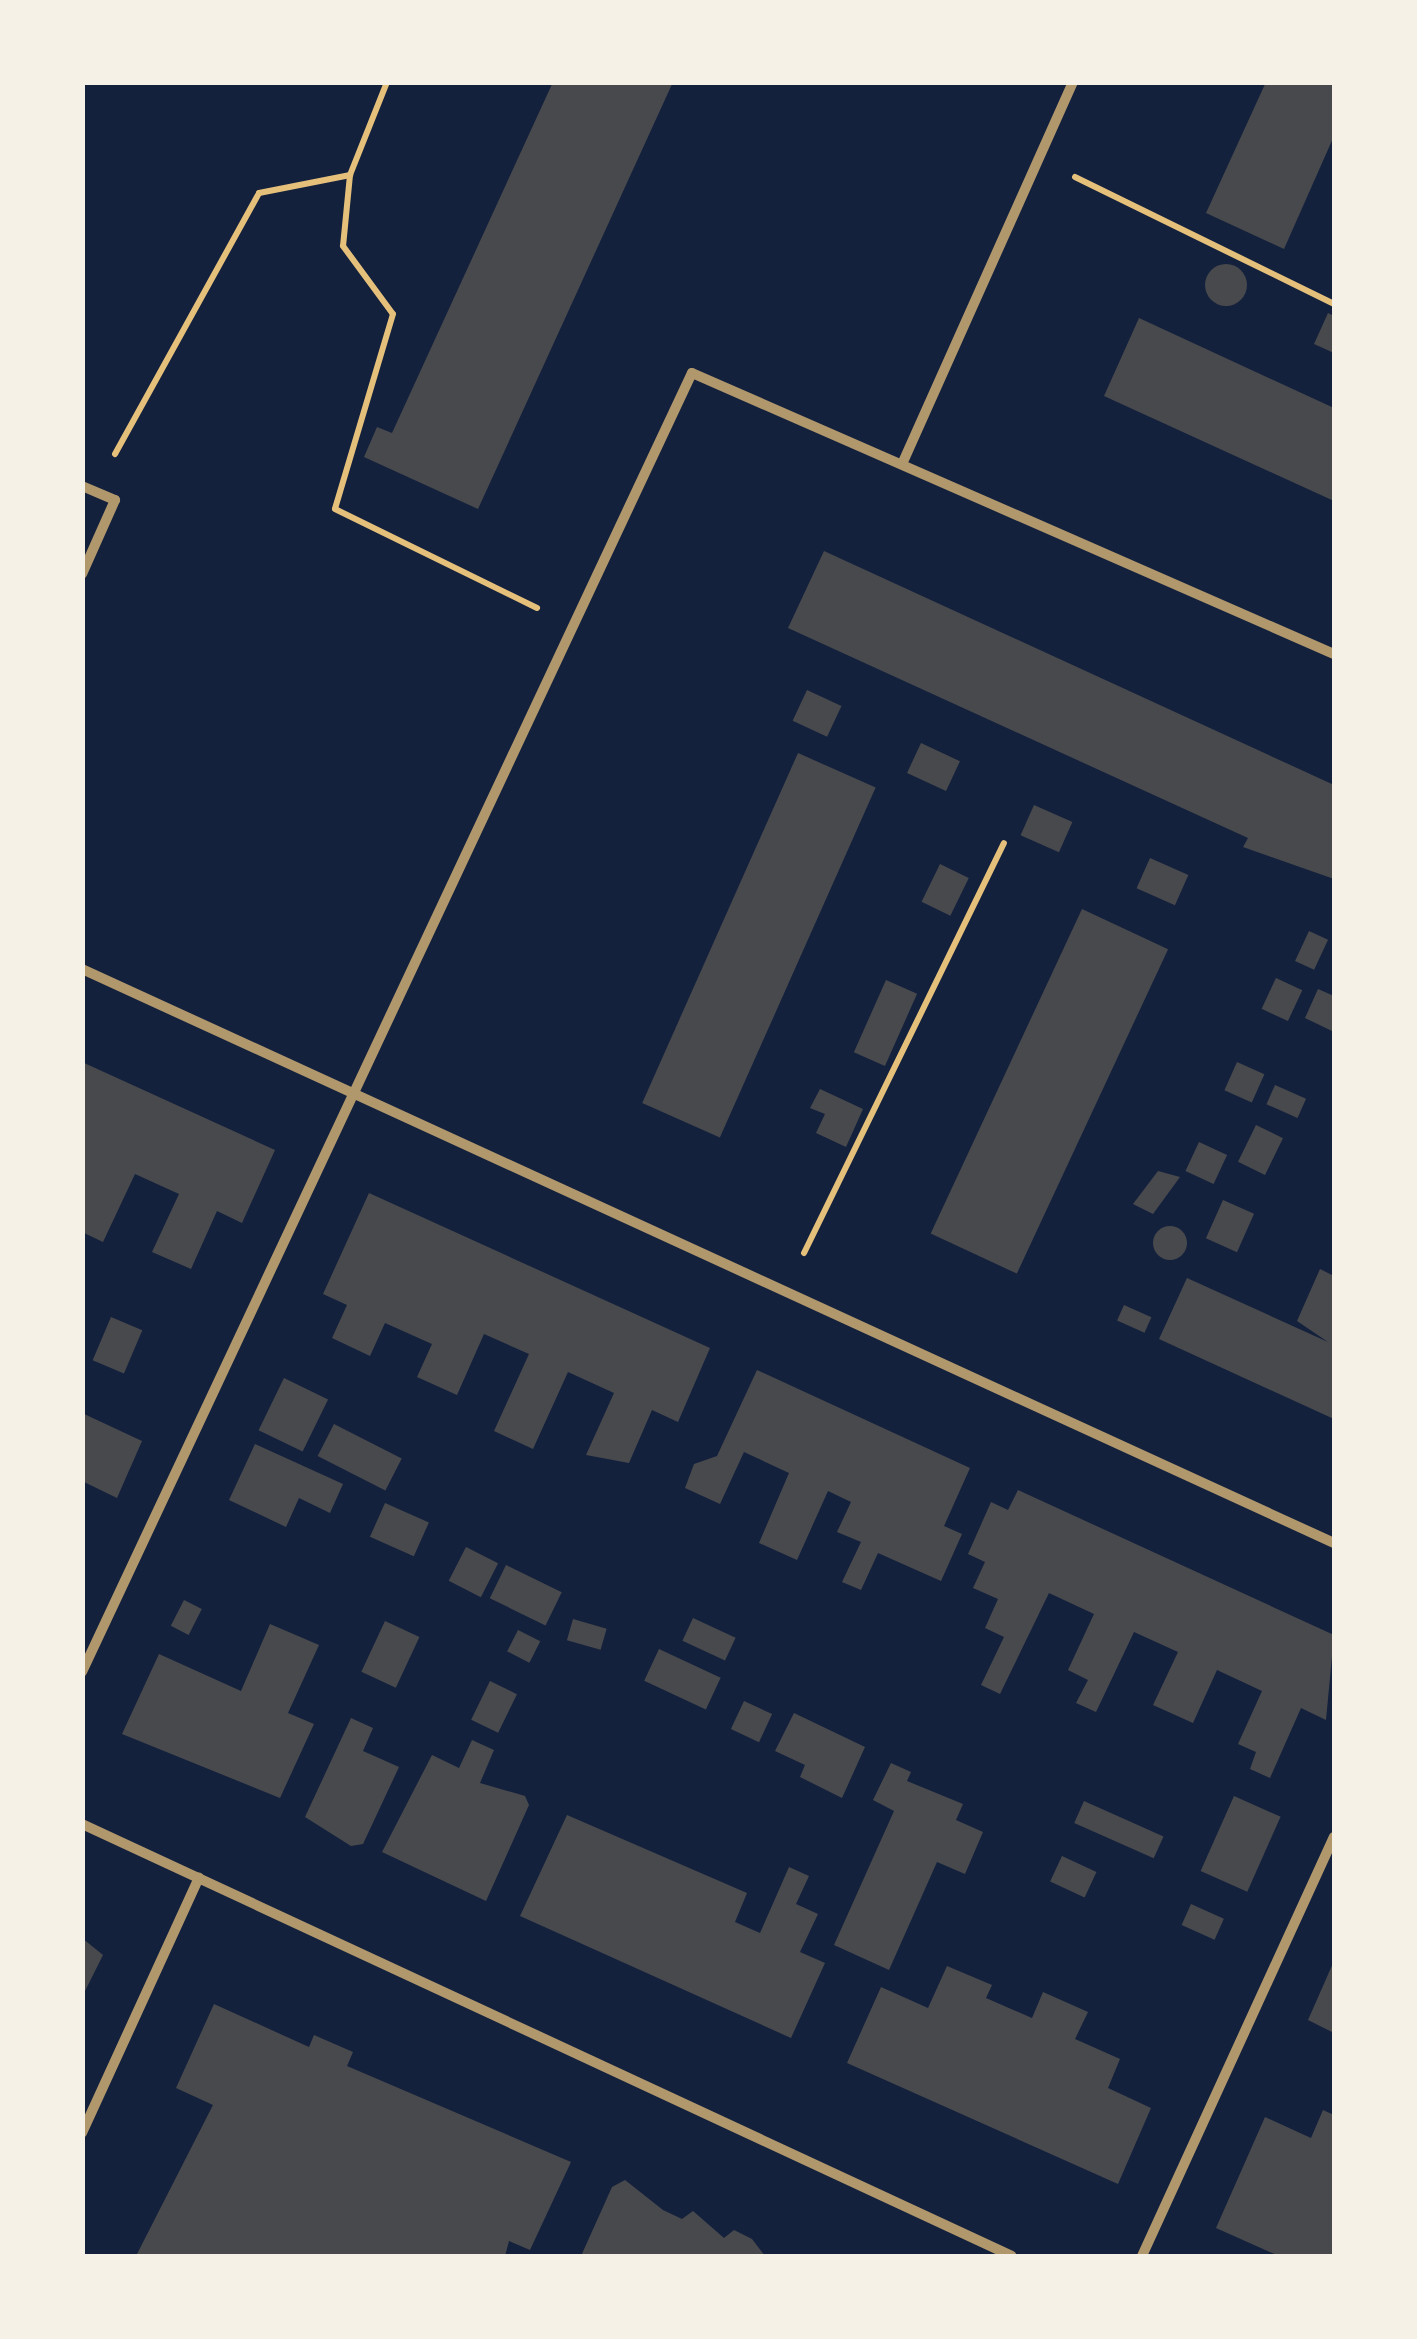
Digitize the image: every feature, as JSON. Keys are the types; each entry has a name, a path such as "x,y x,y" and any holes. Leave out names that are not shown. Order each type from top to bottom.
{"street":[{"path":"903,462 1073,82"},
{"path":"82,1672 692,373 903,462 1334,654"},
{"path":"82,486 115,500 82,574"},
{"path":"82,969 357,1092 784,1295 1334,1543"},
{"path":"82,1824 1012,2256"},
{"path":"1142,2256 1334,1838"},
{"path":"82,2133 199,1877"}],"path":[{"path":"387,82 350,175 343,246 394,314 336,508 574,626"},
{"path":"1039,159 1334,304"},
{"path":"115,500 115,445 259,193 350,175"},
{"path":"784,1295 1004,843"}],"building":[{"path":"553,82 673,82 478,509 364,457 377,427 392,433"},
{"path":"1266,82 1334,82 1334,136 1284,249 1206,213"},
{"path":"1226,264 1241,270 1247,285 1241,300 1226,306 1211,300 1205,285 1211,270"},
{"path":"1328,313 1334,316 1334,353 1314,344"},
{"path":"1139,318 1334,408 1334,501 1104,396"},
{"path":"824,551 1334,785 1334,879 1243,847 1248,838 788,628"},
{"path":"807,690 841,706 827,737 793,721"},
{"path":"921,743 960,761 946,791 907,773"},
{"path":"798,753 876,788 720,1137 642,1103"},
{"path":"1034,805 1072,822 1059,852 1021,835"},
{"path":"1150,858 1188,875 1175,905 1137,888"},
{"path":"940,864 969,878 950,916 922,902"},
{"path":"1082,909 1168,949 1017,1274 931,1233"},
{"path":"1309,931 1328,940 1314,970 1295,961"},
{"path":"1276,978 1302,990 1288,1021 1262,1009"},
{"path":"886,980 917,994 885,1066 854,1052"},
{"path":"1318,989 1334,996 1332,1031 1305,1018"},
{"path":"82,1062 275,1150 242,1223 217,1211 191,1269 152,1252 179,1194 135,1174 103,1242 82,1232"},
{"path":"1237,1062 1264,1074 1252,1103 1224,1090"},
{"path":"1275,1085 1306,1099 1298,1118 1266,1104"},
{"path":"820,1089 863,1109 846,1147 816,1133 825,1114 810,1108"},
{"path":"1256,1125 1283,1138 1265,1175 1238,1162"},
{"path":"1199,1142 1227,1155 1214,1184 1185,1171"},
{"path":"1158,1171 1180,1177 1153,1214 1133,1204"},
{"path":"369,1193 710,1348 678,1422 652,1410 629,1463 586,1455 614,1393 568,1372 533,1449 494,1431 529,1354 484,1334 457,1395 417,1377 432,1344 385,1323 370,1356 332,1338 347,1305 323,1294"},
{"path":"1223,1200 1254,1214 1237,1252 1206,1238"},
{"path":"1170,1226 1182,1231 1187,1243 1182,1255 1170,1260 1158,1255 1153,1243 1158,1231"},
{"path":"1320,1269 1334,1276 1334,1419 1159,1339 1187,1278 1328,1342 1297,1321"},
{"path":"1124,1305 1151,1317 1144,1333 1117,1321"},
{"path":"111,1317 142,1330 124,1374 93,1360"},
{"path":"757,1370 970,1468 944,1526 962,1534 941,1581 878,1553 861,1590 842,1582 861,1542 837,1532 851,1502 828,1491 797,1560 759,1543 789,1473 744,1452 720,1504 685,1488 694,1464 717,1456"},
{"path":"284,1378 328,1399 303,1452 259,1430"},
{"path":"82,1413 142,1441 117,1498 82,1481"},
{"path":"334,1424 402,1459 385,1491 318,1456"},
{"path":"255,1444 343,1484 330,1513 299,1498 286,1527 229,1500"},
{"path":"1018,1490 1334,1635 1326,1720 1301,1708 1270,1778 1250,1769 1256,1752 1238,1744 1262,1691 1217,1670 1193,1723 1153,1705 1178,1652 1134,1632 1096,1712 1076,1703 1088,1680 1068,1670 1094,1614 1049,1593 1000,1694 981,1685 1004,1637 985,1628 998,1599 973,1588 985,1562 968,1554 991,1502 1008,1510"},
{"path":"385,1503 429,1523 414,1556 370,1537"},
{"path":"466,1547 498,1563 481,1597 449,1581"},
{"path":"506,1565 562,1592 546,1625 490,1598"},
{"path":"184,1600 202,1609 189,1635 171,1626"},
{"path":"693,1618 736,1638 725,1661 682,1641"},
{"path":"573,1619 607,1629 601,1650 567,1640"},
{"path":"385,1621 419,1637 396,1688 361,1672"},
{"path":"270,1624 319,1645 288,1713 314,1724 280,1798 122,1734 159,1654 241,1691"},
{"path":"518,1630 540,1641 529,1663 507,1651"},
{"path":"659,1649 721,1678 706,1709 644,1681"},
{"path":"490,1681 517,1694 498,1733 471,1720"},
{"path":"744,1701 772,1714 759,1742 731,1729"},
{"path":"794,1713 865,1747 842,1798 800,1777 805,1765 775,1751"},
{"path":"351,1718 373,1728 363,1751 399,1767 363,1844 351,1846 305,1817"},
{"path":"472,1740 494,1750 480,1783 525,1796 529,1805 486,1901 382,1852 432,1755 459,1768"},
{"path":"891,1763 911,1772 907,1781 963,1804 956,1820 983,1832 965,1874 937,1862 889,1970 834,1945 894,1811 873,1800"},
{"path":"1234,1796 1281,1817 1247,1892 1201,1871"},
{"path":"1084,1801 1163,1836 1154,1858 1074,1823"},
{"path":"567,1815 747,1893 735,1922 760,1933 789,1867 809,1876 796,1904 818,1914 800,1952 825,1963 791,2038 520,1916"},
{"path":"1062,1856 1096,1872 1085,1897 1050,1881"},
{"path":"1191,1904 1224,1919 1215,1940 1182,1925"},
{"path":"82,1938 103,1955 82,1997"},
{"path":"1334,1961 1334,2033 1308,2020"},
{"path":"947,1966 992,1985 986,1998 1032,2018 1043,1992 1088,2012 1075,2039 1120,2059 1108,2088 1151,2108 1118,2184 847,2063 881,1987 928,2008"},
{"path":"214,2004 309,2047 314,2035 353,2052 347,2066 571,2162 530,2250 509,2241 505,2256 136,2256 213,2105 176,2088"},
{"path":"1323,2110 1334,2115 1334,2256 1279,2256 1216,2228 1265,2117 1311,2138"},
{"path":"625,2180 663,2210 682,2219 693,2211 724,2238 734,2230 752,2239 765,2256 581,2256 612,2187"}]}
